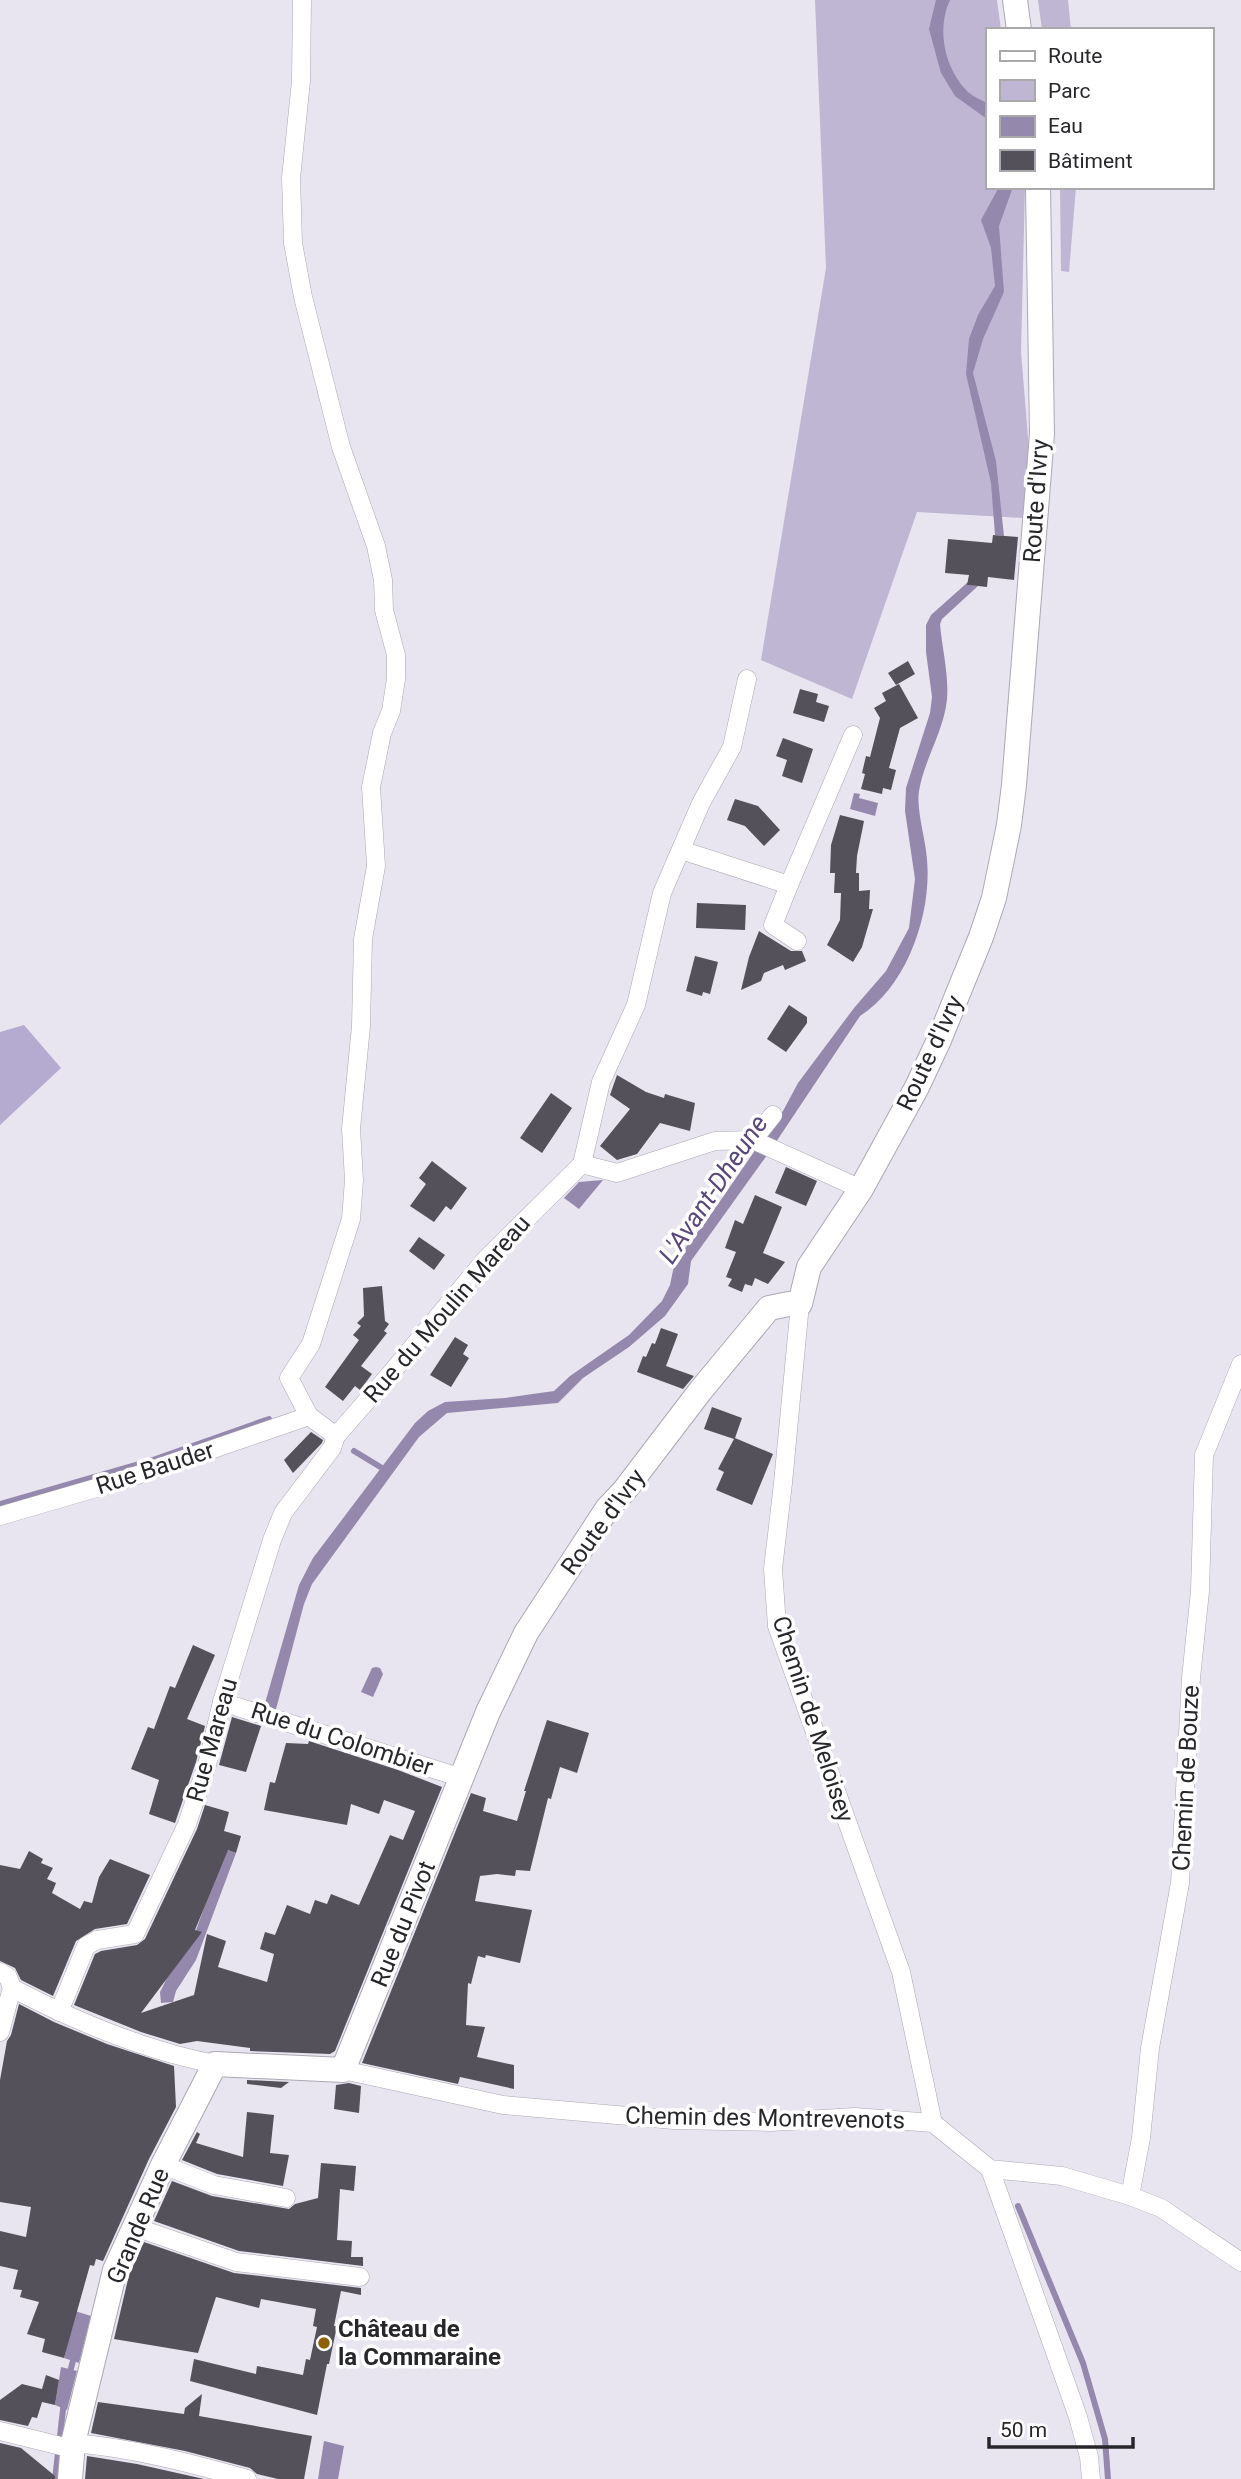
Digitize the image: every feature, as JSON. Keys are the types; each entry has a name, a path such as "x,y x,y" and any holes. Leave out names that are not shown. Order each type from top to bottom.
{"main road":[{"path":"1015,0 1019,28"},
{"name":"Route d'Ivry","path":"462,1777 488,1712 526,1633 607,1509 769,1308 800,1304 809,1267 861,1188 917,1087 955,1001 994,898 1009,825 1042,434 1038,189"},
{"name":"Rue du Pivot","path":"343,2070 462,1777"},
{"path":"215,2064 343,2070"},
{"name":"Grande Rue","path":"70,2479 68,2447 115,2270 163,2165 215,2064"}],"street":[{"path":"302,0 301,80 291,178 293,243 303,297 341,447 376,546 383,580 384,610 396,655 396,680 391,711 382,733 371,787 376,866 363,939 361,1026 351,1129 354,1180 351,1219 311,1344 289,1378 309,1416 336,1436"},
{"path":"747,679 732,747 701,803 662,893 636,1005 601,1082 582,1164 617,1173 715,1141 762,1143 861,1188"},
{"path":"797,941 773,925 853,735"},
{"path":"681,850 789,884"},
{"path":"762,1143 774,1115"},
{"name":"Rue du Moulin Mareau","path":"336,1436 485,1260 582,1164"},
{"name":"Chemin de Meloisey","path":"800,1304 773,1569 777,1626 901,1972 933,2123"},
{"name":"Chemin de Bouze","path":"1130,2196 1141,2138 1150,2048 1180,1883 1191,1678 1200,1591 1204,1455 1241,1364"},
{"name":"Rue Bauder","path":"0,1516 120,1481 309,1416"},
{"name":"Rue Mareau","path":"58,2012 86,1947 97,1940 135,1934 141,1922 187,1824 207,1765 222,1702 272,1540 283,1513 332,1448 336,1436"},
{"name":"Rue du Colombier","path":"222,1702 462,1777"},
{"path":"0,1972 8,1977 12,1988 0,2032"},
{"path":"12,1988 58,2012 183,2058 215,2064"},
{"name":"Chemin des Montrevenots","path":"343,2070 503,2105 674,2120 771,2122 855,2117 933,2123 990,2169"},
{"path":"163,2165 214,2185 286,2198"},
{"path":"1091,2479 1089,2457 1078,2417 990,2169 1062,2176 1130,2196 1161,2208 1241,2262"},
{"path":"135,2227 236,2262 360,2277"},
{"path":"0,2431 68,2447 122,2448 159,2455 247,2479"}],"green space":[{"path":"815,0 997,0 1001,28 986,28 986,189 1025,189 1021,352 1029,449 1024,518 917,512 852,699 761,660 826,268"},
{"path":"1038,0 1068,0 1071,28 1042,28"},
{"path":"1060,189 1076,189 1069,272 1061,271"}],"shaded area":[{"path":"24,1025 61,1068 0,1125 0,1032"}],"water":[{"path":"936,0 950,0 944,24 945,49 960,83 968,92 986,102 986,118 955,96 941,73 929,29"},
{"path":"998,189 1012,189 999,226 1004,292 983,339 973,373 996,461 1004,536 995,535 991,483 966,374 969,339 978,315 995,286 991,248 981,220"},
{"path":"968,582 968,585 978,586 942,619 940,624 947,699 942,723 919,791 927,881 925,903 913,947 891,987 877,1003 860,1016 776,1142 765,1135 783,1111 798,1083 854,1008 886,971 909,928 915,879 905,811 906,788 930,713 932,697 926,652 926,625 931,615"},
{"path":"854,793 860,794 859,798 878,803 875,816 850,809"},
{"path":"756,1149 770,1151 691,1261 688,1284 665,1316 629,1347 583,1378 558,1403 447,1413 419,1437 312,1584 304,1604 275,1713 263,1710 299,1585 313,1558 415,1423 428,1411 445,1402 554,1391 570,1376 629,1335 662,1301 670,1285 675,1261"},
{"path":"603,1180 579,1209 564,1198 579,1182"},
{"path":"372,1668 380,1668 383,1674 373,1697 361,1692"},
{"path":"225,1849 236,1853 196,1960 176,1991 173,2002 161,2003 160,1992 167,1978 190,1947"},
{"path":"75,2311 91,2316 79,2363 64,2358"},
{"path":"61,2367 77,2371 67,2410 55,2405"},
{"path":"324,2441 344,2446 338,2479 318,2479"}],"building":[{"path":"993,535 1018,537 1014,580 988,577 987,587 967,585 969,575 945,573 948,539 992,543"},
{"path":"908,661 915,674 896,685 888,673"},
{"path":"899,684 918,718 900,728 889,768 896,770 891,790 883,788 882,794 861,789 866,756 870,757 880,718 874,708 886,701 882,693"},
{"path":"800,689 818,694 816,702 829,706 824,722 793,713"},
{"path":"783,738 813,749 802,783 782,776 787,760 776,756"},
{"path":"735,799 758,806 780,830 764,846 745,826 727,820"},
{"path":"840,815 864,821 856,873 859,873 859,891 870,890 869,909 873,909 862,947 853,962 827,945 840,920 841,893 834,893 835,873 830,873 831,845"},
{"path":"697,903 746,905 745,930 696,928"},
{"path":"759,931 791,951 802,951 806,961 785,970 783,965 764,973 761,981 741,990 749,957"},
{"path":"695,956 718,962 710,994 703,992 702,996 686,991"},
{"path":"789,1005 807,1017 807,1023 786,1052 767,1039"},
{"path":"617,1075 646,1092 664,1098 665,1094 695,1103 690,1131 660,1123 637,1154 617,1160 600,1146 630,1109 610,1095"},
{"path":"551,1093 572,1108 542,1153 520,1138"},
{"path":"432,1161 467,1188 451,1210 446,1206 434,1222 410,1206 426,1184 419,1178"},
{"path":"786,1167 817,1181 806,1206 775,1193"},
{"path":"755,1195 782,1207 763,1253 785,1262 768,1284 755,1278 752,1286 745,1284 742,1292 728,1286 732,1279 726,1277 736,1252 725,1248 735,1220 743,1224"},
{"path":"419,1237 445,1255 434,1270 409,1251"},
{"path":"382,1286 385,1321 389,1324 384,1331 387,1333 361,1366 372,1374 360,1390 355,1386 343,1401 325,1387 359,1340 353,1335 361,1326 357,1323 364,1316 363,1288"},
{"path":"661,1328 678,1334 666,1366 694,1376 683,1389 637,1372 643,1356 646,1357 652,1343 655,1344"},
{"path":"455,1337 468,1345 463,1354 469,1358 451,1387 430,1375"},
{"path":"712,1407 742,1418 735,1438 773,1454 752,1505 716,1490 724,1472 718,1469 734,1439 704,1429"},
{"path":"311,1432 323,1440 322,1443 293,1473 284,1460"},
{"path":"193,1645 215,1655 187,1719 205,1726 175,1823 149,1814 159,1780 131,1769 148,1727 154,1729 170,1686 175,1688"},
{"path":"232,1717 261,1726 246,1772 219,1765"},
{"path":"547,1720 589,1733 577,1773 560,1767 551,1799 548,1798 530,1871 516,1870 515,1876 480,1876 475,1901 532,1910 520,1963 486,1955 485,1958 478,1956 471,1984 468,1983 466,2025 485,2027 477,2057 514,2065 514,2089 460,2077 458,2084 362,2063 471,1793 486,1798 483,1811 517,1821"},
{"path":"309,1741 442,1787 335,2051 330,2054 250,2051 250,2048 197,2041 180,2044 141,2032 74,2005 95,1954 137,1945 145,1939 197,1829 205,1805 229,1812 224,1831 241,1836 236,1853 228,1850 195,1930 202,1932 141,2013 194,1995 207,1934 226,1941 218,1967 267,1982 274,1954 260,1949 265,1932 275,1935 287,1905 310,1914 315,1900 327,1904 331,1894 359,1905 390,1835 403,1840 415,1811 384,1800 379,1814 351,1804 347,1825 264,1810 270,1782 275,1783 286,1743 308,1744"},
{"path":"29,1851 43,1859 41,1863 53,1868 47,1879 56,1883 52,1893 80,1909 84,1901 92,1903 99,1877 110,1859 150,1875 127,1924 95,1929 76,1941 53,1996 21,1980 15,1968 0,1961 0,1865 20,1869"},
{"path":"19,2004 107,2044 174,2066 176,2107 149,2159 103,2261 96,2259 94,2266 90,2265 64,2358 42,2352 45,2339 27,2334 39,2302 20,2297 22,2290 13,2289 18,2270 0,2266 0,2231 26,2237 31,2207 0,2202 0,2080 7,2041"},
{"path":"247,2080 289,2082 281,2088 247,2084"},
{"path":"349,2083 361,2086 359,2113 334,2109 336,2085"},
{"path":"247,2112 274,2115 270,2153 289,2155 283,2186 217,2174 182,2160 197,2132 200,2134 196,2143 243,2157"},
{"path":"321,2163 356,2166 354,2191 340,2189 337,2240 352,2241 351,2257 363,2257 363,2266 239,2251 154,2221 172,2181 212,2196 289,2209 295,2204 318,2198"},
{"path":"144,2242 234,2273 361,2288 361,2295 341,2291 334,2326 337,2326 317,2415 190,2381 194,2359 256,2374 257,2366 303,2375 306,2359 310,2360 317,2327 313,2326 316,2309 261,2299 259,2308 216,2297 198,2353 114,2339 129,2275"},
{"path":"46,2375 59,2380 55,2405 42,2402 37,2418 32,2417 28,2426 0,2420 0,2400 22,2384 42,2389"},
{"path":"202,2394 199,2416 312,2436 304,2479 278,2479 257,2474 250,2468 185,2451 91,2433 98,2402 184,2414 185,2408"},
{"path":"0,2443 21,2448 55,2476 55,2479 0,2479"},
{"path":"87,2456 137,2464 204,2479 85,2479"}],"waterway":[{"path":"0,1504 150,1461 269,1419"},
{"path":"354,1451 387,1471"},
{"path":"1018,2206 1083,2363 1105,2439 1108,2479"},
{"name":"L'Avant-Dheune","path":"69,2376 75,2353"},
{"name":"L'Avant-Dheune","path":"55,2479 64,2401"}],"place":[{"name":"Château de la Commaraine","path":"324,2343"}]}
